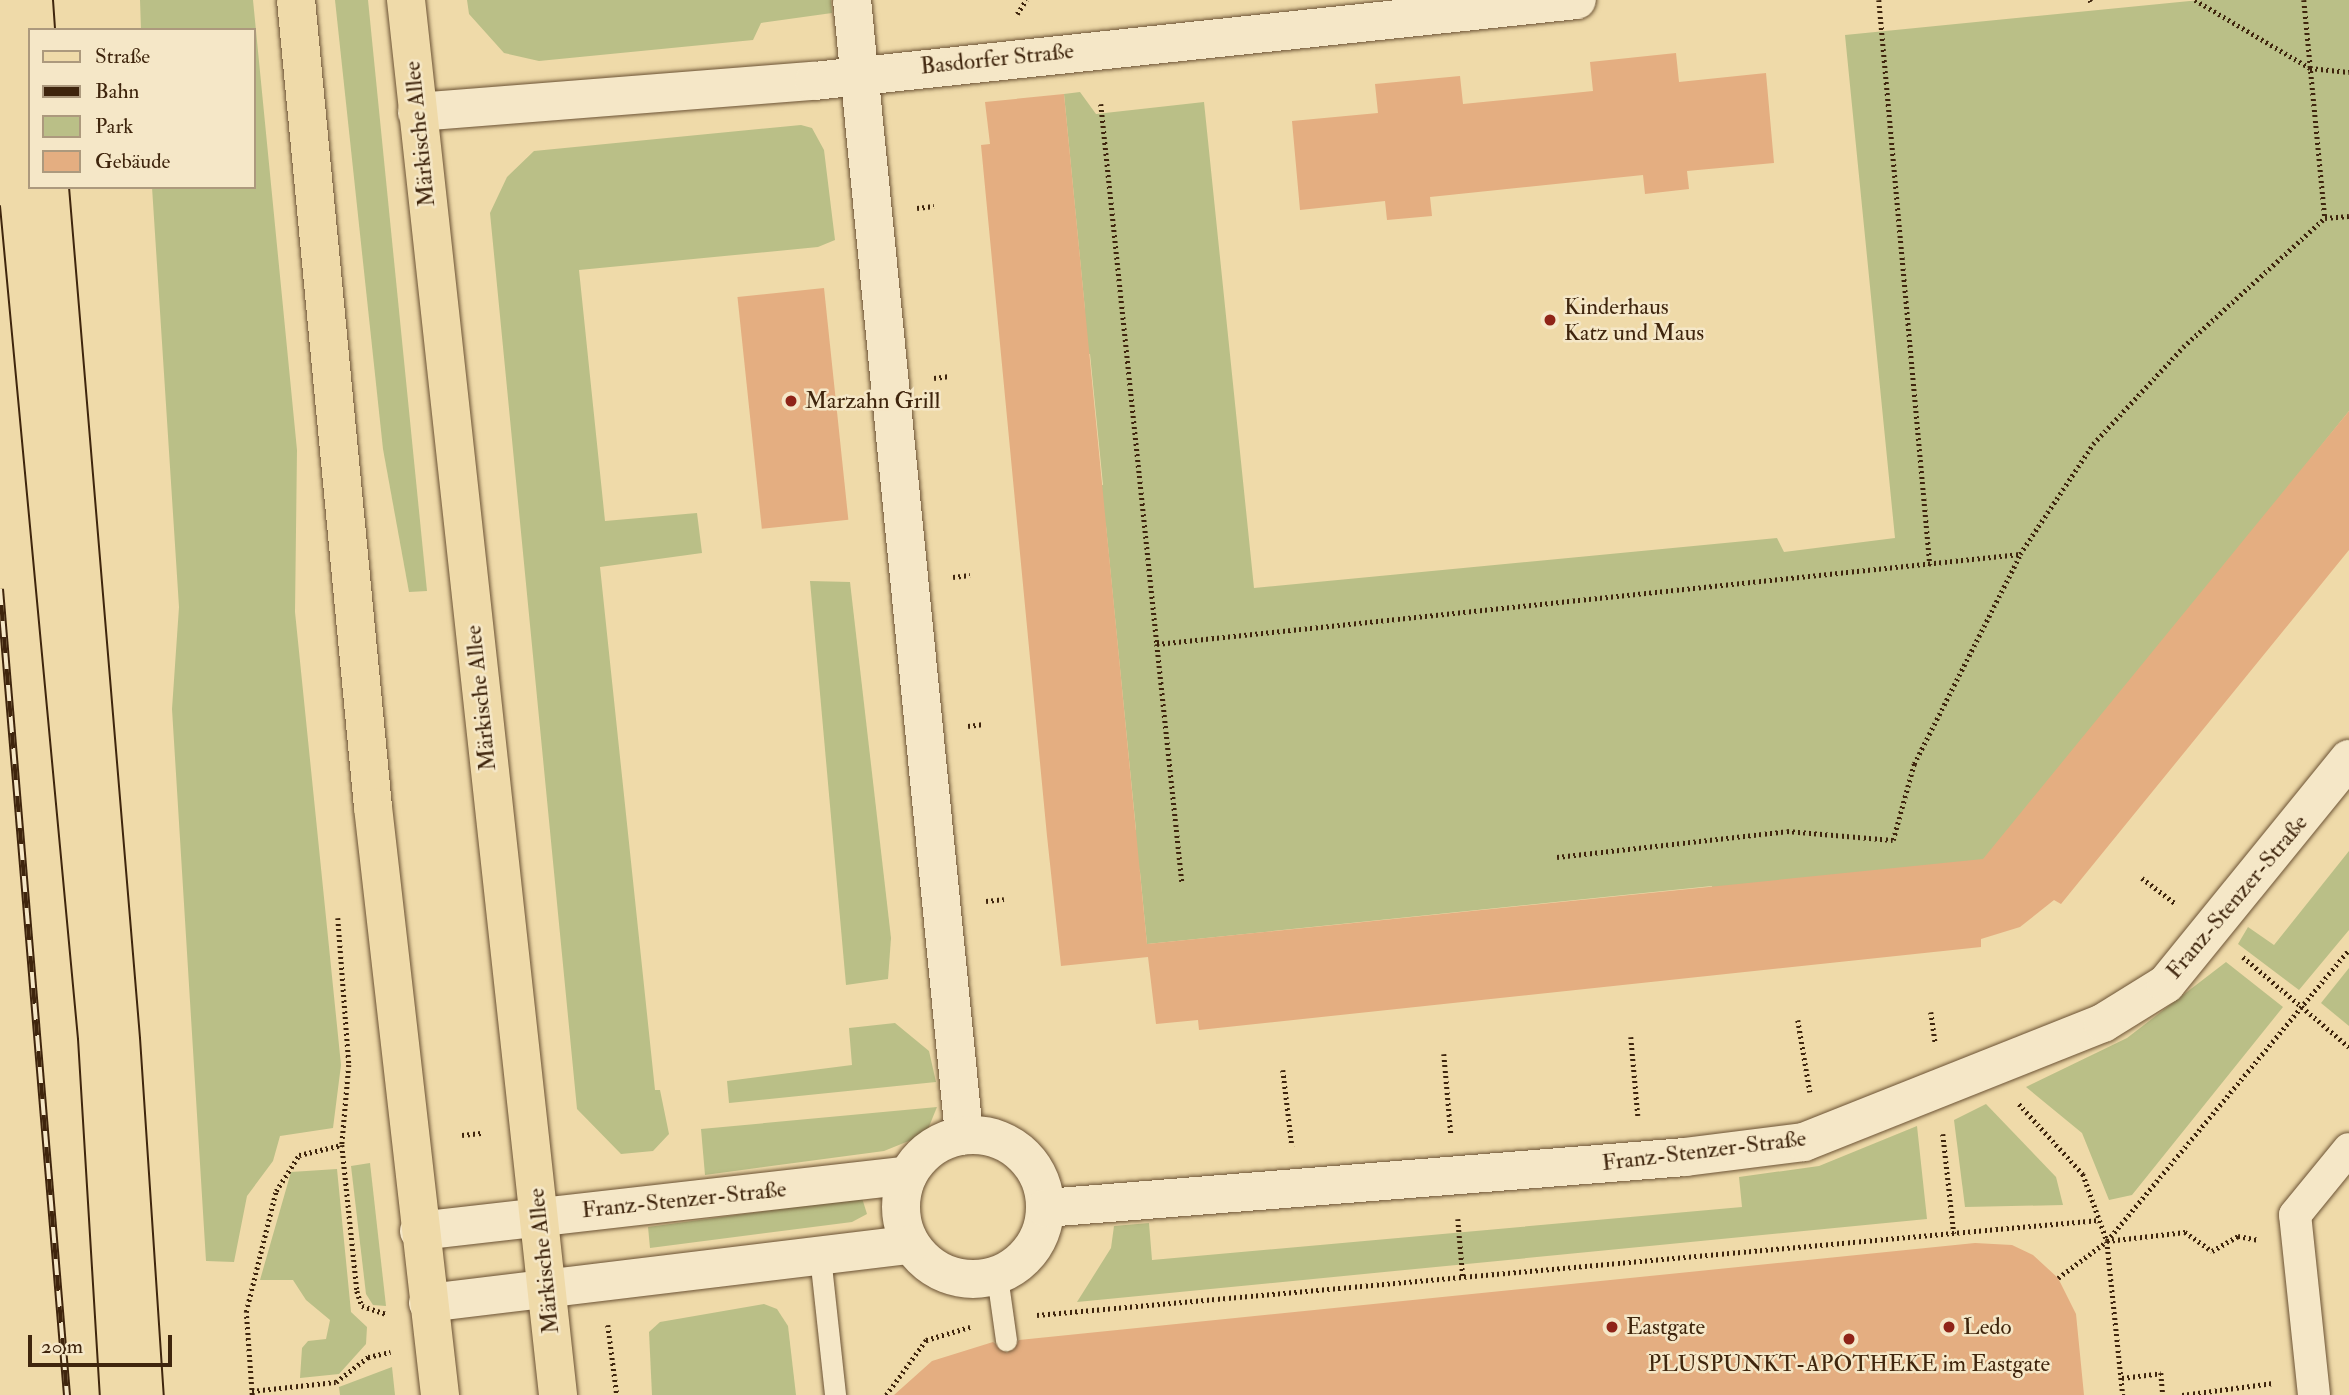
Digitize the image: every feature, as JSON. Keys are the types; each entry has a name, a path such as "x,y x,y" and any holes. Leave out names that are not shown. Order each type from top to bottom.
{"main road":[{"path":"296,0 419,1231 440,1395"},
{"name":"Märkische Allee","path":"406,0 558,1395"}],"street":[{"path":"852,0 964,1135"},
{"name":"Basdorfer Straße","path":"417,113 506,110 1577,0"},
{"name":"Franz-Stenzer-Straße","path":"1046,1208 1642,1160 1817,1138 2004,1066 2103,1023 2166,984 2349,759"},
{"path":"964,1135 989,1136 1031,1162 1046,1208 1032,1250 997,1276 948,1275 927,1264 910,1245 900,1210 908,1175 937,1144 964,1135"},
{"path":"2313,1387 2295,1215 2349,1149"},
{"name":"Franz-Stenzer-Straße","path":"419,1231 908,1175"},
{"path":"428,1303 910,1245"}],"lane":[{"path":"820,1256 835,1395"},
{"path":"997,1276 1006,1340"}],"path":[{"path":"1879,0 1930,565"},
{"path":"2195,0 2310,68 2349,72"},
{"path":"2304,0 2325,218"},
{"path":"1101,104 1182,883"},
{"path":"1557,858 1787,831 1893,840 1914,764 2020,554 2093,444 2183,347 2325,218 2349,216"},
{"path":"1157,644 2020,554"},
{"path":"2233,949 2349,1047"},
{"path":"2058,1278 2107,1241 2349,950"},
{"path":"1798,1020 1817,1138"},
{"path":"1631,1037 1642,1160"},
{"path":"348,1046 342,1146 357,1291 362,1306 381,1316"},
{"path":"1444,1054 1455,1176"},
{"path":"2004,1066 2009,1095 2083,1174 2100,1220 2107,1241 2123,1395"},
{"path":"1283,1070 1297,1189"},
{"path":"462,1135 481,1133"},
{"path":"342,1146 299,1155 276,1191 246,1312 252,1393 336,1382 368,1357 390,1352"},
{"path":"1948,1180 1954,1233"},
{"path":"886,1395 926,1340 1001,1318 2100,1220"},
{"path":"2107,1241 2185,1232 2212,1251 2238,1236"},
{"path":"1460,1238 1463,1277"},
{"path":"611,1352 617,1395"},
{"path":"2122,1378 2161,1373 2163,1395"},
{"path":"2182,1395 2313,1387"}],"green space":[{"path":"140,0 253,0 256,28 141,28"},
{"path":"335,0 368,0 427,591 409,592 383,449"},
{"path":"467,0 831,0 832,13 761,23 753,40 539,61 504,53 469,14"},
{"path":"2200,0 2349,0 2349,411 1986,864 1713,896 1712,886 1147,944 1140,872 1127,832 1136,830 1106,526 1094,486 1103,485 1090,354 1081,354 1085,310 1064,94 1080,92 1096,114 1204,102 1254,588 1777,538 1784,552 1895,538 1845,35"},
{"path":"256,31 297,450 295,612 341,1065 333,1128 280,1136 273,1161 247,1196 234,1262 206,1261 172,709 179,607 152,189 256,189"},
{"path":"801,125 812,128 824,150 835,240 818,247 579,270 605,521 697,513 702,553 600,567 655,1090 660,1090 669,1134 653,1151 621,1154 577,1109 490,213 507,177 534,151"},
{"path":"810,581 850,582 891,938 888,979 846,985"},
{"path":"2349,851 2349,930 2299,990 2238,944 2248,927 2274,945"},
{"path":"2226,962 2283,1007 2132,1195 2109,1200 2082,1133 2026,1087 2127,1038"},
{"path":"2349,968 2349,1026 2321,1003"},
{"path":"895,1023 929,1051 936,1082 729,1103 727,1081 852,1065 849,1028"},
{"path":"1986,1104 2056,1177 2063,1205 1965,1207 1954,1120"},
{"path":"937,1107 926,1134 884,1151 705,1175 701,1129"},
{"path":"1917,1126 1927,1219 1077,1302 1111,1248 1114,1226 1149,1223 1152,1260 1742,1207 1739,1177 1819,1166"},
{"path":"370,1163 386,1306 373,1305 366,1294 351,1166"},
{"path":"337,1169 351,1312 367,1327 366,1344 339,1374 300,1378 302,1348 308,1341 326,1339 330,1320 306,1300 293,1280 260,1280 291,1172"},
{"path":"862,1198 867,1214 852,1222 650,1248 648,1227"},
{"path":"764,1304 777,1309 788,1326 796,1395 652,1395 649,1332 660,1322"},
{"path":"392,1367 395,1395 340,1395 339,1387"}],"building":[{"path":"1676,53 1679,82 1766,73 1774,163 1687,171 1689,189 1645,194 1643,175 1430,197 1432,216 1387,220 1385,201 1300,210 1292,121 1378,113 1375,84 1460,76 1463,104 1593,91 1590,62"},
{"path":"1064,94 1147,944 1983,859 2349,411 2349,550 2061,904 2054,900 2020,927 1981,939 1981,947 1199,1030 1198,1020 1156,1024 1148,957 1061,966 1047,836 981,145 990,144 985,102"},
{"name":"Marzahn Grill","path":"824,288 848,520 762,529 737,297"},
{"name":"Eastgate","path":"1975,1243 2012,1245 2033,1255 2058,1278 2076,1314 2084,1395 894,1395 932,1361 993,1342 1007,1353 1019,1340"}],"tram line":[{"path":"53,0 55,28"},
{"path":"69,189 140,1038 164,1395"},
{"path":"0,206 78,1039 100,1395"}],"railway":[{"path":"0,589 67,1395"}],"place":[{"name":"Kinderhaus Katz und Maus","path":"1550,320"},
{"name":"Marzahn Grill","path":"791,401"},
{"name":"Eastgate","path":"1612,1327"},
{"name":"Ledo","path":"1949,1327"},
{"name":"PLUSPUNKT-APOTHEKE im Eastgate","path":"1849,1339"}]}
